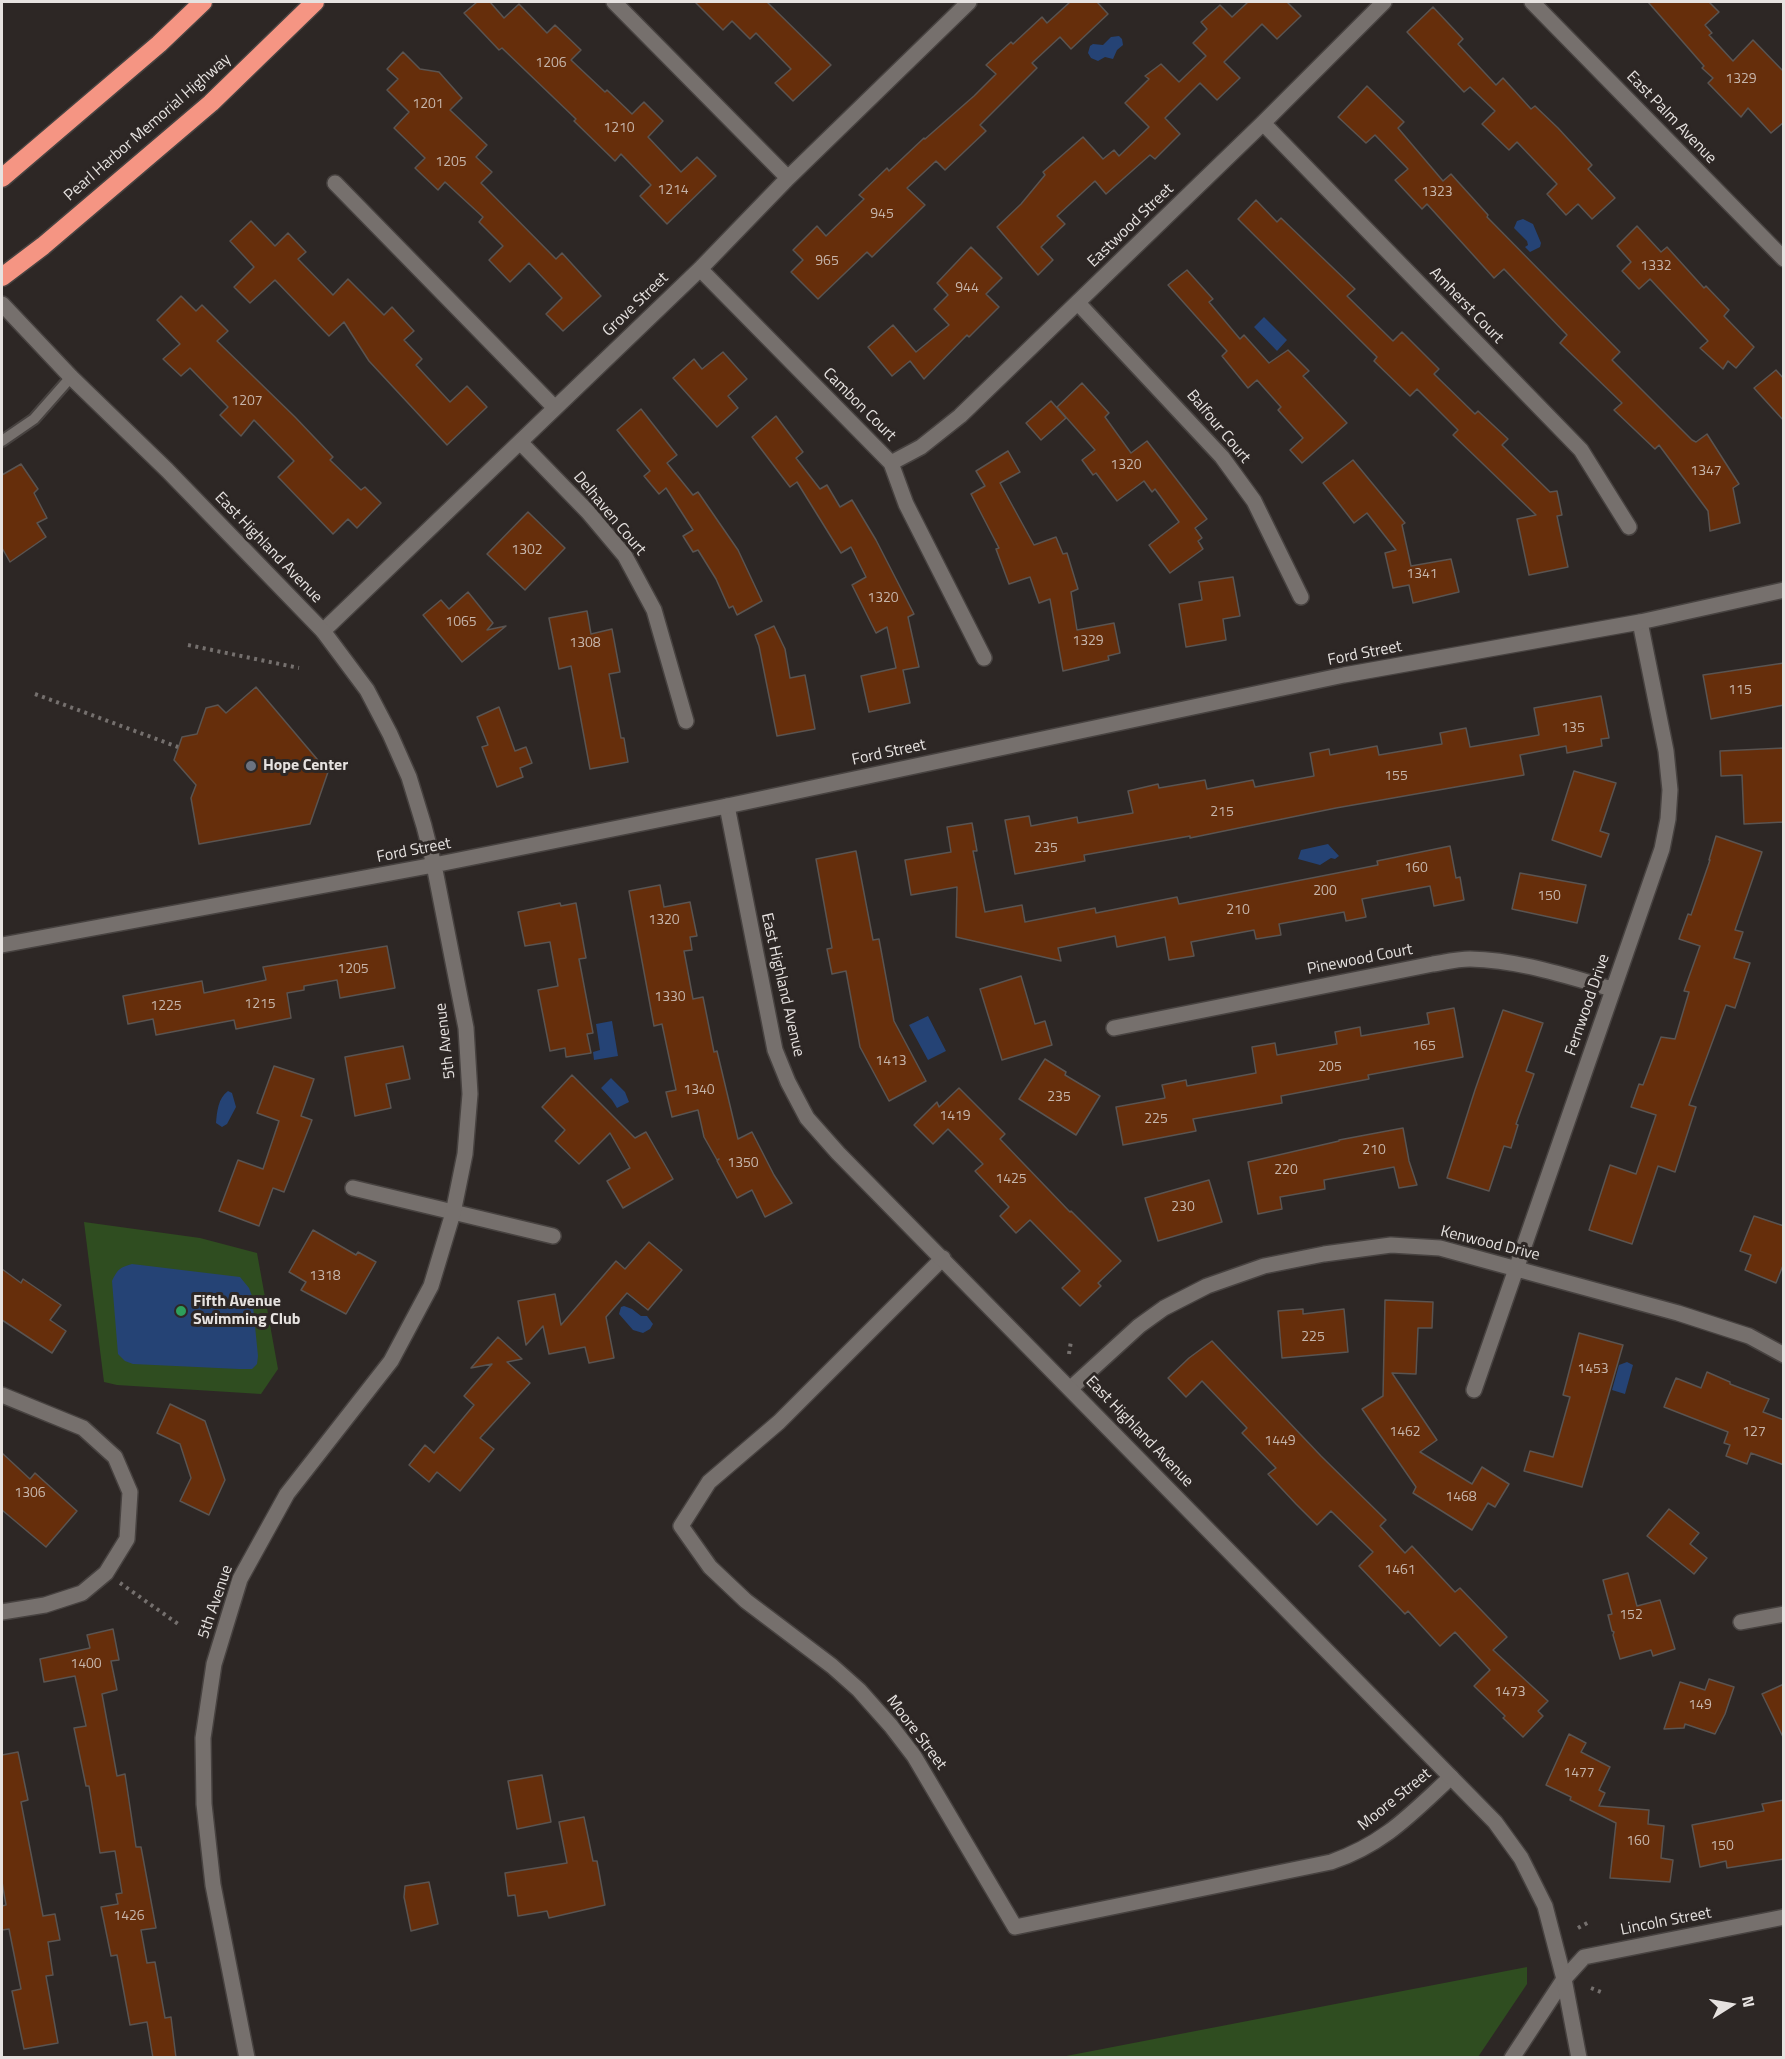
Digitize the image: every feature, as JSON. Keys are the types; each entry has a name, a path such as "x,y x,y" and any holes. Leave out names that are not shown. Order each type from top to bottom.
{"highway":[{"path":"2,178 159,44 203,2"},
{"name":"Pearl Harbor Memorial Highway","path":"2,277 43,246 211,103 315,2"}],"street":[{"path":"614,2 788,178"},
{"name":"Grove Street","path":"323,631 700,269 788,178 969,2"},
{"name":"Eastwood Street","path":"891,463 921,447 960,416 1263,123 1384,2"},
{"name":"East Palm Avenue","path":"1532,2 1784,259"},
{"name":"Amherst Court","path":"1263,123 1581,450 1629,527"},
{"path":"335,183 555,408"},
{"name":"Cambon Court","path":"700,269 891,463 906,504 984,658"},
{"name":"Balfour Court","path":"1078,303 1222,457 1254,501 1300,597"},
{"name":"East Highland Avenue","path":"2,304 71,377 167,470 323,631 367,690 390,734 409,777 434,865"},
{"name":"Delhaven Court","path":"520,442 588,512 625,556 654,610 686,721"},
{"name":"Ford Street","path":"2,945 434,865 727,806 1344,675 1640,622 1784,590"},
{"name":"Fernwood Drive","path":"1474,1390 1662,849 1668,819 1670,790 1666,751 1640,622"},
{"name":"East Highland Avenue","path":"727,806 776,1050 788,1082 807,1118 838,1153 1496,1822 1521,1858 1545,1906 1564,1979 1579,2058"},
{"name":"5th Avenue","path":"247,2058 213,1885 204,1804 203,1738 214,1664 240,1579 286,1494 391,1361 431,1286 453,1213 465,1154 470,1094 466,1028 434,865"},
{"name":"Pinewood Court","path":"1114,1028 1467,959 1492,960 1549,971 1612,989"},
{"path":"353,1188 553,1236"},
{"name":"Kenwood Drive","path":"1071,1388 1109,1352 1164,1308 1207,1286 1264,1266 1324,1254 1391,1245 1440,1248 1678,1313 1749,1336 1784,1355"},
{"name":"Moore Street","path":"943,1258 779,1422 709,1482 681,1526 710,1567 746,1601 832,1666 859,1690 891,1726 920,1765 1015,1928 1331,1862 1384,1838 1451,1777"},
{"path":"2,1395 83,1428 115,1457 130,1492 127,1539 106,1573 82,1593 45,1605 2,1612"},
{"path":"1741,1622 1784,1614"},
{"name":"Lincoln Street","path":"1512,2058 1564,1979 1584,1957 1784,1917"}],"lane":[{"path":"2,441 34,419 71,377"}],"path":[{"path":"188,645 299,668"},
{"path":"35,694 178,747"},
{"path":"1069,1354 1071,1341"},
{"path":"106,1573 181,1626"},
{"path":"1578,1928 1589,1923"},
{"path":"1591,1988 1601,1992"}],"green space":[{"name":"Fifth Avenue Swimming Club","path":"84,1222 200,1238 257,1253 278,1369 261,1394 117,1385 104,1382"},
{"path":"1527,1967 1527,1984 1478,2057 1061,2057"}],"water":[{"path":"1119,36 1123,45 1117,50 1113,59 1105,57 1098,61 1091,58 1088,53 1090,46 1103,45 1111,37"},
{"path":"1523,219 1533,224 1541,243 1540,247 1530,252 1525,247 1528,245 1527,241 1514,228 1517,221"},
{"path":"1264,317 1287,340 1277,351 1254,327"},
{"path":"1328,844 1339,856 1335,859 1331,858 1320,865 1298,859 1301,850"},
{"path":"928,1016 946,1051 928,1060 909,1025"},
{"path":"612,1021 618,1056 594,1060 593,1052 600,1050 596,1024"},
{"path":"611,1078 625,1092 629,1102 617,1108 601,1088"},
{"path":"228,1091 232,1093 236,1107 227,1124 222,1127 216,1123 218,1110 222,1097"},
{"path":"132,1264 240,1277 252,1296 257,1364 252,1369 239,1369 133,1364 125,1361 118,1354 112,1281 119,1270"},
{"path":"624,1306 641,1316 647,1316 653,1324 650,1329 643,1333 633,1330 619,1314 621,1307"},
{"path":"1627,1362 1633,1365 1625,1394 1612,1390 1619,1365"}],"building":[{"path":"477,2 490,2 504,18 519,4 547,33 555,25 581,50 571,60 605,92 607,90 632,114 644,102 663,121 648,137 681,172 697,157 716,176 667,224 640,196 651,185 621,154 615,161 574,121 576,119 502,48 499,50 464,13"},
{"path":"695,2 767,2 831,65 793,101 775,83 791,69 756,33 750,39 732,21 723,30"},
{"path":"1070,2 1097,2 1108,14 1071,49 1060,37 1032,63 1037,68 980,125 986,131 945,170 936,161 907,188 925,205 872,257 867,252 818,299 791,272 803,260 793,250 817,226 826,236 864,199 859,195 887,168 889,171 996,74 986,65 1042,17 1047,23"},
{"path":"1248,2 1287,2 1301,16 1277,39 1262,24 1224,62 1240,78 1217,100 1200,83 1165,118 1180,134 1155,159 1150,155 1106,194 1095,181 1057,216 1065,224 1041,247 1053,260 1038,275 997,227 1021,204 1045,175 1043,172 1083,137 1103,159 1114,150 1119,156 1149,127 1125,103 1149,79 1145,76 1161,64 1179,82 1206,56 1193,43 1207,29 1201,22 1220,5 1232,17"},
{"path":"1648,2 1709,2 1719,12 1705,25 1712,33 1709,35 1733,61 1753,40 1784,72 1784,122 1771,133 1748,108 1741,117 1708,83 1713,78 1702,68 1704,66"},
{"path":"1433,7 1463,39 1458,44 1496,85 1503,78 1531,109 1535,106 1558,128 1592,165 1588,169 1615,198 1592,219 1578,204 1566,215 1547,194 1557,184 1517,142 1509,150 1482,124 1495,111 1470,87 1464,92 1407,32"},
{"path":"403,52 420,69 439,72 462,98 450,110 487,145 476,157 492,172 481,183 556,259 562,253 601,296 563,331 546,314 562,298 529,263 510,282 489,260 503,246 479,222 483,217 445,182 438,190 415,168 425,158 394,128 409,112 387,90 398,79 387,69"},
{"path":"1367,86 1404,122 1398,128 1443,181 1451,174 1488,215 1487,217 1620,352 1612,360 1692,440 1696,442 1707,434 1739,484 1733,488 1740,523 1710,531 1708,511 1659,445 1655,449 1614,410 1622,403 1560,343 1567,335 1504,269 1494,278 1427,204 1422,209 1395,180 1408,169 1375,135 1366,143 1338,117"},
{"path":"1256,200 1277,222 1281,218 1355,289 1347,296 1393,341 1402,332 1439,369 1434,374 1475,414 1478,411 1508,439 1502,445 1550,492 1557,491 1562,515 1557,516 1568,567 1529,575 1517,519 1536,515 1453,435 1458,430 1417,389 1410,396 1374,361 1377,357 1238,219"},
{"path":"251,221 275,246 288,233 306,252 298,259 333,295 348,279 384,315 392,307 414,331 404,340 422,359 416,365 450,402 467,386 487,407 447,445 369,361 344,322 329,336 275,280 250,303 234,287 254,267 230,241"},
{"path":"1637,226 1661,252 1667,247 1704,288 1706,286 1729,310 1724,316 1754,347 1736,368 1728,361 1723,369 1700,348 1708,341 1650,279 1639,289 1622,271 1631,262 1617,246"},
{"path":"971,247 1002,278 986,294 999,307 969,337 967,335 924,379 910,361 892,376 868,347 893,325 916,352 949,325 934,309 948,295 937,283"},
{"path":"1187,270 1213,299 1209,302 1240,339 1244,335 1269,363 1288,350 1309,371 1303,376 1347,423 1302,463 1290,450 1303,438 1278,410 1281,407 1257,380 1248,388 1222,356 1227,351 1168,285"},
{"path":"181,296 196,311 202,305 228,331 217,341 333,457 330,460 361,490 365,487 381,503 357,528 348,519 333,534 278,477 294,461 254,420 241,436 220,415 228,407 190,368 181,376 163,359 180,344 157,320"},
{"path":"723,352 747,379 728,396 738,408 717,427 673,378 694,359 702,369"},
{"path":"1776,370 1784,379 1784,421 1754,388"},
{"path":"1082,383 1109,413 1105,417 1131,453 1147,441 1207,519 1195,528 1202,538 1198,541 1203,549 1170,573 1149,545 1179,522 1155,489 1152,492 1144,481 1117,501 1096,473 1093,475 1082,460 1095,450 1057,407"},
{"path":"1051,401 1066,418 1041,440 1026,423"},
{"path":"641,409 677,455 667,463 693,495 698,492 738,550 762,601 737,615 733,606 729,608 716,579 698,550 693,552 683,536 693,530 666,488 659,494 644,476 650,471 617,430"},
{"path":"776,416 803,452 796,458 820,489 827,485 840,507 852,500 876,540 914,614 908,617 919,667 903,670 910,703 869,712 861,676 896,668 887,627 876,633 852,585 866,577 851,547 841,553 797,482 790,487 752,437"},
{"path":"1008,451 1020,472 1000,483 1034,545 1056,537 1063,554 1067,553 1078,589 1071,592 1077,630 1114,623 1120,653 1108,656 1109,660 1063,671 1050,599 1039,603 1030,577 1009,584 996,549 999,548 971,494 985,486 976,471"},
{"path":"1353,460 1405,523 1402,525 1411,566 1451,559 1459,592 1413,603 1409,585 1393,588 1385,553 1396,550 1367,513 1354,523 1323,483"},
{"path":"21,464 38,489 34,493 47,518 37,523 46,537 10,562 2,548 2,475"},
{"path":"528,512 565,548 525,590 487,554"},
{"path":"1233,577 1240,616 1223,619 1226,640 1186,647 1179,604 1202,600 1199,582"},
{"path":"468,592 493,623 487,630 506,626 462,662 423,615 441,600 449,609"},
{"path":"587,611 591,634 612,629 620,672 609,674 628,762 590,769 571,666 559,669 549,618"},
{"path":"774,626 785,649 790,678 805,675 815,729 777,736 755,635"},
{"path":"1784,663 1784,705 1711,719 1703,675"},
{"name":"Hope Center","path":"256,687 328,772 310,824 199,844 191,798 196,785 174,760 182,737 197,734 206,708 218,705 226,713"},
{"path":"1601,696 1609,738 1601,739 1602,746 1567,753 1566,746 1520,755 1524,775 1336,808 1190,838 1190,836 1084,855 1085,861 1015,874 1005,820 1029,816 1031,826 1077,817 1078,823 1133,813 1128,791 1158,784 1159,788 1205,780 1207,789 1253,780 1255,787 1314,776 1310,753 1329,749 1330,755 1377,746 1379,755 1442,744 1440,733 1466,728 1470,747 1539,735 1534,708"},
{"path":"499,707 515,751 526,747 532,763 520,768 523,777 497,787 482,747 488,745 477,717"},
{"path":"1784,748 1784,822 1744,824 1742,775 1721,776 1720,751"},
{"path":"1574,771 1616,783 1600,831 1609,834 1601,857 1552,840"},
{"path":"972,823 977,851 973,851 985,912 1022,905 1025,922 1095,908 1096,913 1177,897 1179,904 1378,865 1377,861 1450,846 1456,878 1460,877 1464,900 1434,906 1430,886 1362,899 1366,917 1346,921 1344,912 1279,924 1281,935 1256,939 1254,930 1191,942 1194,956 1169,960 1165,937 1117,947 1115,936 1058,948 1061,961 956,937 957,887 911,895 905,860 951,852 947,827"},
{"path":"1716,836 1762,852 1735,930 1743,932 1734,958 1750,963 1735,1008 1726,1005 1689,1105 1696,1107 1675,1172 1658,1166 1632,1244 1589,1230 1610,1165 1636,1174 1656,1115 1631,1107 1639,1084 1643,1085 1661,1037 1675,1039 1689,992 1684,991 1700,946 1679,939 1688,914 1691,915"},
{"path":"856,851 873,940 879,939 894,1021 926,1081 889,1101 860,1047 846,971 832,974 827,949 832,948 816,859"},
{"path":"1520,873 1586,885 1577,923 1512,909"},
{"path":"660,885 664,907 690,902 697,936 690,937 692,950 684,951 693,999 703,997 714,1052 717,1051 738,1139 752,1132 774,1175 792,1203 765,1217 752,1190 737,1198 717,1161 719,1159 717,1160 704,1137 698,1110 672,1117 666,1092 676,1090 662,1024 654,1026 629,891"},
{"path":"560,903 561,906 576,903 586,958 579,959 593,1033 587,1034 591,1053 566,1057 565,1048 550,1051 538,990 558,986 550,942 525,946 518,912"},
{"path":"387,946 395,988 340,998 337,980 304,986 304,990 287,993 291,1018 236,1029 234,1020 156,1035 153,1019 128,1024 123,996 202,981 204,993 266,980 263,967"},
{"path":"1021,976 1035,1024 1045,1021 1052,1045 1002,1060 980,989"},
{"path":"1454,1008 1463,1057 1368,1075 1369,1079 1281,1096 1282,1103 1193,1119 1196,1131 1123,1145 1116,1107 1165,1098 1162,1085 1186,1080 1187,1086 1256,1073 1252,1047 1275,1043 1277,1055 1337,1044 1335,1032 1360,1027 1361,1036 1429,1024 1427,1013"},
{"path":"1503,1010 1543,1023 1526,1071 1534,1074 1516,1124 1518,1125 1511,1148 1504,1146 1489,1191 1447,1178"},
{"path":"403,1046 410,1079 386,1084 391,1108 355,1116 345,1057"},
{"path":"1045,1059 1066,1072 1065,1075 1100,1096 1076,1135 1019,1099"},
{"path":"274,1066 314,1079 301,1116 312,1120 284,1192 273,1188 259,1226 219,1211 238,1160 263,1169 279,1121 257,1113"},
{"path":"572,1075 635,1138 646,1132 673,1179 623,1208 607,1181 630,1168 610,1133 579,1164 555,1141 565,1130 542,1107"},
{"path":"959,1088 1005,1134 1000,1139 1121,1261 1098,1283 1101,1286 1080,1306 1062,1288 1080,1271 1030,1220 1016,1233 1000,1216 1009,1207 975,1171 983,1164 948,1129 933,1144 914,1125 937,1102 939,1107"},
{"path":"1403,1128 1409,1161 1417,1185 1399,1188 1394,1167 1324,1180 1325,1189 1280,1197 1282,1209 1258,1214 1248,1162 1339,1140"},
{"path":"1209,1180 1222,1222 1158,1241 1145,1198"},
{"path":"1754,1216 1784,1226 1784,1263 1776,1283 1745,1270 1751,1255 1740,1251"},
{"path":"313,1230 356,1255 358,1252 376,1262 346,1314 301,1290 306,1282 289,1272"},
{"path":"649,1242 682,1270 648,1310 627,1293 606,1317 614,1358 589,1363 585,1347 549,1354 543,1326 526,1345 518,1301 555,1294 561,1325 616,1261 625,1269"},
{"path":"2,1269 21,1283 23,1279 61,1305 50,1320 66,1331 52,1353 2,1320"},
{"path":"1385,1300 1433,1302 1432,1328 1418,1328 1416,1374 1392,1373 1437,1440 1420,1452 1472,1484 1482,1467 1509,1484 1495,1507 1488,1503 1472,1530 1413,1493 1416,1487 1362,1409 1383,1396"},
{"path":"1303,1309 1303,1314 1344,1309 1348,1352 1282,1358 1278,1311"},
{"path":"1579,1333 1623,1345 1582,1487 1524,1471 1530,1451 1553,1457 1570,1397 1563,1395"},
{"path":"498,1337 522,1359 507,1362 530,1383 480,1438 494,1449 460,1491 437,1472 429,1482 409,1465 425,1445 434,1453 474,1405 464,1396 492,1364 471,1368"},
{"path":"1212,1341 1321,1456 1386,1520 1380,1526 1405,1553 1412,1546 1455,1592 1460,1588 1507,1637 1493,1650 1548,1701 1538,1711 1543,1716 1523,1737 1474,1686 1490,1670 1455,1632 1440,1646 1408,1611 1405,1614 1359,1566 1373,1552 1331,1511 1317,1525 1268,1474 1276,1468 1242,1433 1247,1428 1202,1381 1186,1397 1168,1378"},
{"path":"1707,1372 1730,1384 1769,1399 1763,1412 1784,1420 1784,1465 1751,1453 1747,1464 1726,1456 1730,1445 1724,1443 1728,1432 1664,1407 1676,1378 1701,1388"},
{"path":"170,1404 205,1421 225,1480 209,1515 180,1501 191,1478 180,1444 157,1433"},
{"path":"2,1453 30,1479 35,1473 77,1511 46,1547 2,1510"},
{"path":"1669,1509 1699,1533 1690,1544 1707,1558 1694,1574 1647,1536"},
{"path":"1628,1573 1637,1606 1660,1600 1675,1649 1653,1656 1651,1650 1620,1659 1608,1615 1612,1614 1603,1580"},
{"path":"113,1629 119,1660 111,1661 117,1690 102,1694 117,1776 125,1774 136,1847 141,1847 156,1928 141,1930 147,1963 155,1962 165,2018 171,2017 176,2058 153,2058 147,2022 130,2025 117,1955 111,1956 101,1907 118,1904 116,1894 122,1893 115,1851 100,1853 89,1786 86,1786 74,1728 86,1726 75,1676 44,1682 40,1659 90,1648 87,1635"},
{"path":"1709,1679 1734,1687 1715,1734 1685,1724 1684,1728 1664,1729 1680,1682 1705,1690"},
{"path":"1784,1684 1784,1739 1762,1694"},
{"path":"1569,1734 1586,1743 1581,1752 1610,1767 1599,1790 1605,1793 1599,1806 1649,1810 1648,1824 1664,1826 1661,1858 1673,1860 1670,1882 1610,1878 1616,1823 1546,1785"},
{"path":"18,1752 28,1800 21,1802 43,1916 55,1914 60,1940 48,1942 53,1975 46,1976 58,2043 24,2049 12,1991 21,1989 9,1929 2,1930 2,1906 6,1905 2,1882 2,1755"},
{"path":"542,1775 551,1822 517,1829 508,1781"},
{"path":"1784,1800 1784,1859 1727,1868 1726,1861 1700,1867 1692,1825 1764,1811 1762,1804"},
{"path":"584,1817 593,1861 597,1861 605,1905 549,1918 547,1911 518,1916 515,1895 508,1896 505,1873 567,1863 559,1822"},
{"path":"429,1882 438,1924 411,1931 404,1897 405,1886"}],"place":[{"name":"Hope Center","path":"251,766"},
{"name":"Fifth Avenue Swimming Club","path":"181,1311"}]}
